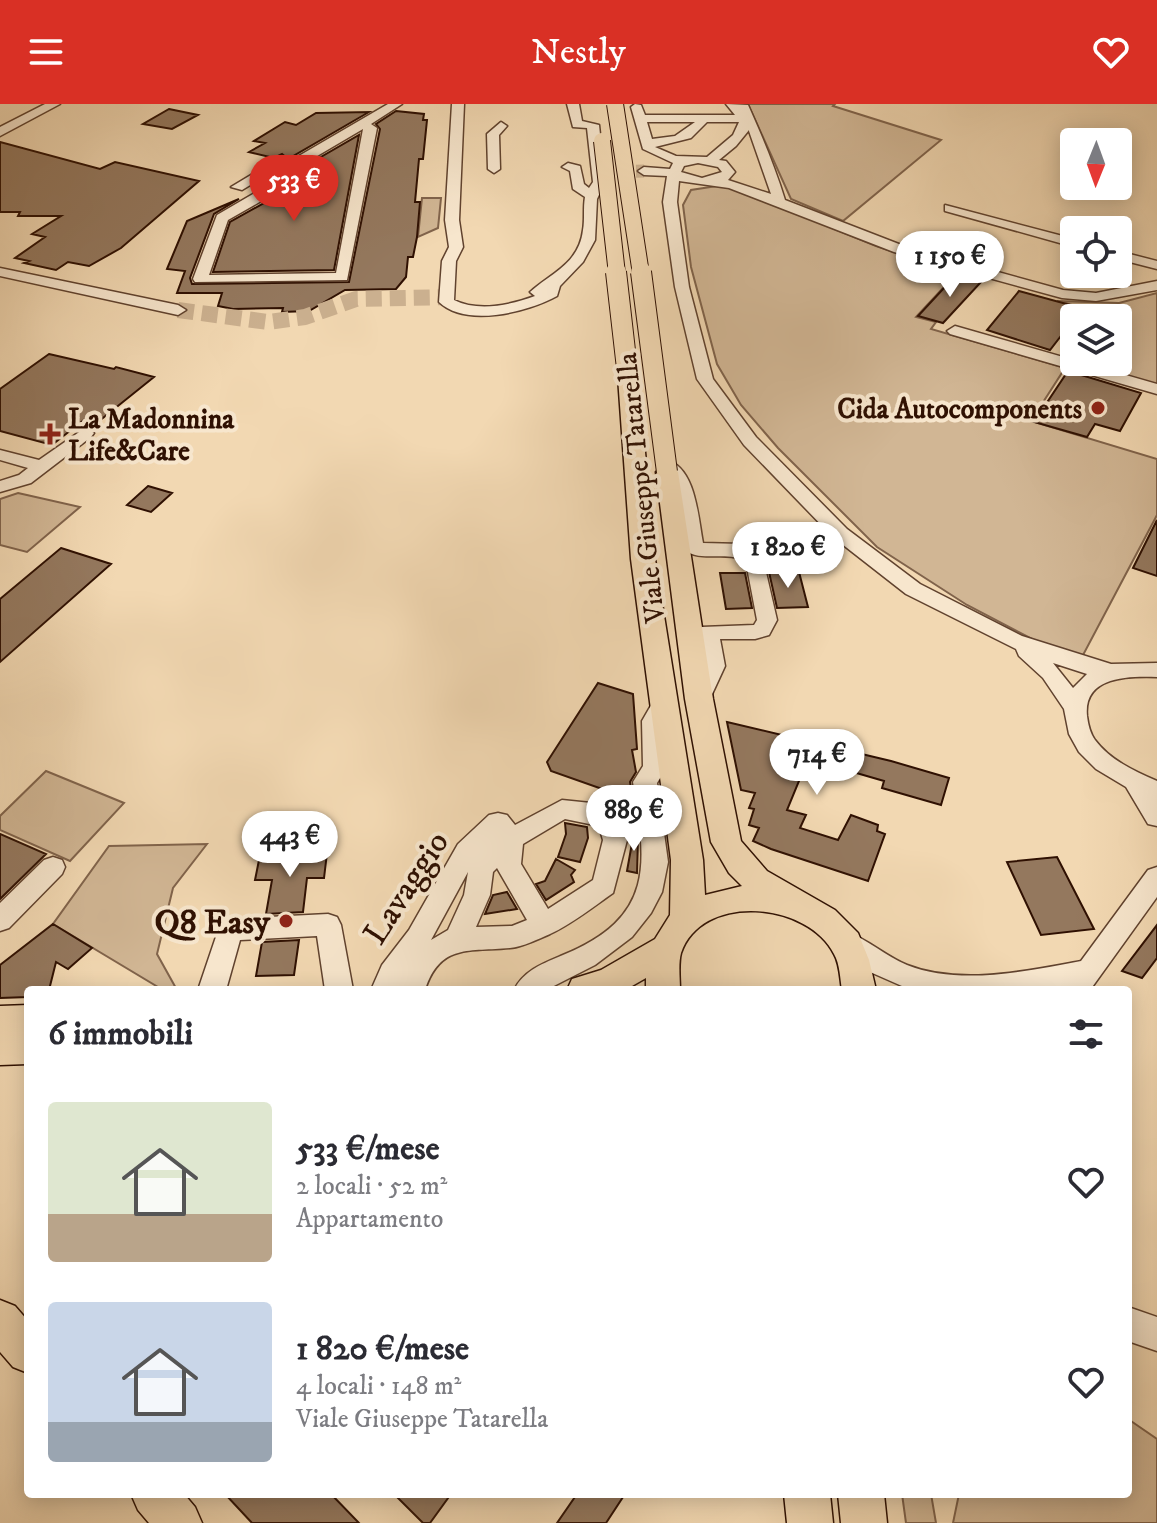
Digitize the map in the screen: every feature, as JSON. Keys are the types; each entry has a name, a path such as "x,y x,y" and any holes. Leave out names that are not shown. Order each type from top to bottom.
{"main road":[{"name":"Viale Giuseppe Tatarella","path":"595,104 604,155 628,377 630,442 645,588 655,627 687,860 689,894 686,919"},
{"name":"Viale Giuseppe Tatarella","path":"615,104 632,204 699,699 719,818 734,860 753,881 822,920 846,943"},
{"path":"662,986 660,977 666,949 686,919 716,902 740,896 798,905"},
{"path":"846,943 858,986"},
{"path":"596,986 611,981 666,949"},
{"path":"0,1021 24,1020"},
{"path":"0,1049 24,1048"},
{"path":"0,1321 24,1348"},
{"path":"157,1498 179,1523"},
{"path":"807,1498 810,1523"},
{"path":"861,1498 864,1523"}],"street":[{"path":"0,132 54,104"},
{"path":"237,187 380,104"},
{"path":"362,124 371,128 342,277 200,279 222,218 251,204 266,191 273,177 362,124 396,104"},
{"path":"458,104 452,220 456,247 449,261 446,302 461,309 506,308 543,300 552,293 553,286 588,241 589,194 599,182 593,125 577,124 573,104"},
{"path":"638,111 737,109 755,130 779,200"},
{"path":"638,111 704,117 737,109"},
{"path":"711,160 745,130 737,109"},
{"path":"638,111 647,143 653,151 685,161 711,160 726,167 730,179"},
{"path":"647,143 680,140 691,133 704,117"},
{"path":"494,169 493,134 501,126"},
{"path":"685,161 675,166 669,196 682,287 705,379 750,441 840,533 901,579 1015,641 1078,664 1111,672"},
{"path":"568,167 576,169 580,190 589,194"},
{"path":"644,171 674,173 683,179 705,182 730,179 899,249 1062,294 1096,297 1129,293 1157,285"},
{"path":"673,214 685,192 705,182"},
{"path":"950,208 1060,239"},
{"path":"1132,259 1157,265"},
{"path":"0,272 178,310"},
{"path":"455,297 524,294 553,286"},
{"path":"955,331 1157,389"},
{"path":"0,487 25,479 85,433"},
{"path":"0,455 42,466"},
{"path":"667,469 684,487 694,549 742,550 755,559 767,620 762,630 755,632 709,632 714,666 699,699"},
{"path":"1015,641 1051,673 1074,706 1078,730 1095,755 1146,786 1157,817"},
{"path":"1074,706 1086,684 1111,672 1133,668 1157,670"},
{"path":"531,986 538,978 607,945 633,920 649,893 656,863 653,823 645,782 655,767 653,721 665,701"},
{"path":"562,809 591,812 610,820 615,840 604,886 544,925 513,937 458,938 477,895 481,868 512,839 562,809"},
{"name":"Lavaggio","path":"386,986 391,973 418,938 467,851 498,822 512,839"},
{"path":"512,839 508,865 544,925"},
{"path":"0,920 53,867"},
{"path":"846,943 888,969 916,980 946,984 1083,980 1157,877"},
{"path":"213,986 230,930 328,925 338,986"},
{"name":"Lavaggio","path":"412,986 417,972 436,950 458,938"},
{"path":"1132,1325 1157,1334"}],"shaded area":[{"path":"748,104 835,104 833,106 941,140 843,221 791,199"},
{"path":"717,186 737,189 876,246 957,273 916,317 936,322 931,329 1060,367 1060,376 1031,421 1157,459 1157,515 1082,657 1063,655 967,605 877,547 778,448 741,405 717,364 691,267 683,205 691,190"},
{"path":"422,198 441,198 438,228 418,237"},
{"path":"1157,293 1157,385 1127,376 1132,376 1132,304 1068,304 1057,301 1119,303"},
{"path":"18,493 80,507 27,552 0,545 0,499"},
{"path":"46,771 124,803 70,861 0,830 0,816"},
{"path":"207,844 173,888 157,954 175,986 156,986 53,924 109,846"},
{"path":"1132,1422 1157,1439 1157,1523 953,1523 958,1498 1132,1498"},
{"path":"903,1498 932,1498 936,1523 906,1523"}],"building":[{"path":"169,109 198,115 172,129 143,124"},
{"path":"396,111 424,114 423,120 427,120 415,202 420,202 417,237 413,257 408,257 406,277 396,289 345,290 309,311 282,312 283,308 233,309 218,306 222,293 177,293 185,271 167,269 187,221 239,199 214,214 190,278 192,284 349,282 380,129 376,124"},
{"path":"369,112 288,159 282,154 274,158 249,152 265,143 254,141 285,122 296,125 316,113"},
{"path":"359,135 334,270 213,272 230,222 264,203 281,181 332,182 333,171 307,165"},
{"path":"0,142 100,169 115,162 199,181 121,248 89,266 68,262 56,270 15,258 45,237 32,234 61,216 18,216 20,212 0,212"},
{"path":"956,275 981,282 943,323 918,316"},
{"path":"1019,291 1067,304 1060,304 1060,337 1050,350 987,330"},
{"path":"49,354 154,377 98,422 85,419 52,445 0,431 0,389"},
{"path":"1065,376 1085,376 1141,393 1120,431 1095,424 1087,437 1034,422"},
{"path":"148,486 172,493 151,512 127,505"},
{"path":"1157,520 1157,576 1133,568"},
{"path":"61,548 111,564 0,662 0,599"},
{"path":"769,572 799,572 808,607 777,608"},
{"path":"720,573 745,573 752,608 726,609"},
{"path":"598,683 633,694 637,749 632,750 636,772 630,782 632,794 605,790 551,771 547,762"},
{"path":"727,722 949,778 941,805 882,788 884,781 808,759 787,810 806,815 800,828 838,840 851,815 878,825 877,831 885,834 868,881 771,849 753,841 759,828 749,825 754,809 749,808 755,793 741,790"},
{"path":"636,821 638,839 637,873 627,871"},
{"path":"565,823 587,827 588,838 580,862 558,857 566,834"},
{"path":"0,834 46,854 0,899"},
{"path":"327,853 324,878 307,878 303,912 266,914 272,880 255,880 260,855"},
{"path":"1057,857 1094,929 1041,935 1007,862"},
{"path":"556,859 575,870 571,875 574,882 546,900 536,884 545,881"},
{"path":"507,892 517,909 485,914 493,895"},
{"path":"53,924 92,948 68,969 56,962 50,986 24,986 24,997 0,998 0,965"},
{"path":"1157,925 1157,958 1142,978 1122,971"},
{"path":"299,940 294,975 256,976 262,942"},
{"path":"229,1498 335,1498 359,1523 252,1523"},
{"path":"398,1498 448,1498 430,1523 423,1523"},
{"path":"574,1498 622,1498 606,1523 557,1523"}],"tunnel":[{"path":"598,172 644,171"},
{"path":"178,310 268,322 305,317 356,299 455,297"}],"place":[{"name":"Cida Autocomponents","path":"1098,408"},
{"name":"La Madonnina Life&Care","path":"50,434"},
{"name":"Q8 Easy","path":"286,921"}]}
